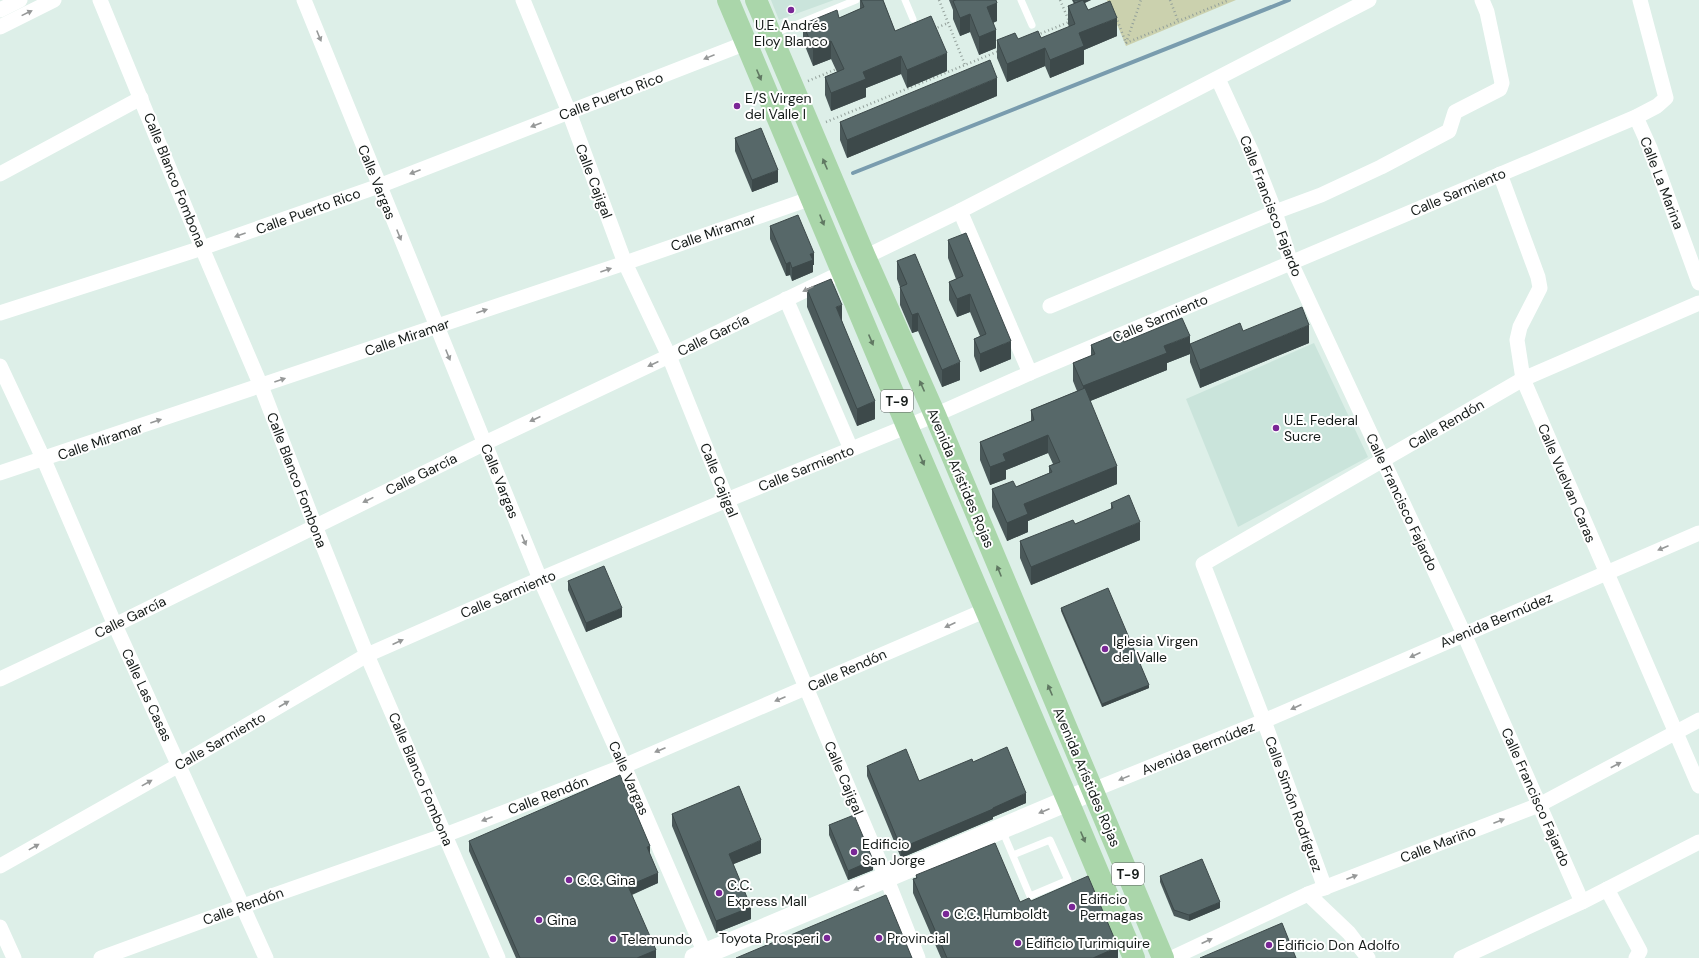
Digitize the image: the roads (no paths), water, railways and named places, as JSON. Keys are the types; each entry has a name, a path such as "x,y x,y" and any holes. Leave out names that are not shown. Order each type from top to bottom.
{"main road":[{"name":"Avenida Arístides Rojas","path":"728,0 907,426 1134,958"},
{"name":"Avenida Arístides Rojas","path":"756,0 810,129 934,415 1163,958"}],"street":[{"path":"0,10 20,0"},
{"path":"0,26 54,0"},
{"name":"Calle Blanco Fombona","path":"100,0 202,248 261,386 367,655 498,958"},
{"name":"Calle Vargas","path":"304,0 540,579 624,766 702,957"},
{"name":"Calle Cajigal","path":"522,0 569,112 625,263 669,356 727,500 886,877 918,958"},
{"path":"865,257 960,211 1369,0"},
{"path":"1050,306 1275,212 1321,195 1388,164 1449,131 1455,112 1500,89 1502,83 1487,12 1482,0"},
{"path":"1636,117 1657,106 1666,98 1640,0"},
{"name":"Calle Puerto Rico","path":"0,313 202,248 379,186 746,43"},
{"name":"Calle Francisco Fajardo","path":"1218,79 1252,153 1275,212 1292,263 1464,634 1582,902"},
{"path":"0,174 141,98"},
{"name":"Calle Sarmiento","path":"0,866 179,765 367,655 540,579 934,415 1636,117"},
{"name":"Calle La Marina","path":"1636,117 1650,148 1699,283"},
{"name":"Calle Vuelvan Caras","path":"1500,174 1538,276 1540,288 1520,327 1517,340 1523,379 1699,786"},
{"name":"Calle Miramar","path":"0,474 437,327 812,198"},
{"path":"960,211 1030,373"},
{"name":"Calle García","path":"0,679 115,625 485,443 843,272"},
{"path":"786,299 851,449"},
{"name":"Calle Rendón","path":"1203,564 1523,379 1699,303"},
{"name":"Calle Las Casas","path":"0,366 44,460 115,625 266,958"},
{"name":"Avenida Bermúdez","path":"702,957 886,877 1093,790 1264,722 1699,533"},
{"name":"Calle Simón Rodríguez","path":"1203,564 1264,722 1324,888"},
{"name":"Calle Rendón","path":"101,958 445,835 624,766 986,610"},
{"name":"Calle Mariño","path":"1172,958 1308,894 1539,805 1699,720"},
{"path":"1461,958 1582,902 1699,842"},
{"path":"1607,889 1640,951 1636,958"},
{"path":"1308,894 1349,933 1368,958"},
{"path":"0,926 14,958"}],"lane":[{"path":"771,35 856,0"},
{"path":"905,0 913,19"},
{"path":"1021,0 1032,25"},
{"path":"1002,829 1013,856 1030,896 1068,880 1050,840 1013,856"}],"waterway":[{"path":"853,173 1289,0"}],"place":[{"name":"U.E. Andrés Eloy Blanco","path":"791,10"},
{"name":"E/S Virgen del Valle I","path":"737,106"},
{"name":"U.E. Federal Sucre","path":"1276,428"},
{"name":"Iglesia Virgen del Valle","path":"1105,649"},
{"name":"Edificio San Jorge","path":"854,852"},
{"name":"C.C. Gina","path":"569,880"},
{"name":"C.C. Express Mall","path":"719,893"},
{"name":"Edificio Permagas","path":"1072,907"},
{"name":"C.C. Humboldt","path":"946,914"},
{"name":"Gina","path":"539,920"},
{"name":"Toyota Prosperi","path":"827,938"},
{"name":"Provincial","path":"879,938"},
{"name":"Telemundo","path":"613,939"},
{"name":"Edificio Turimiquire","path":"1018,943"},
{"name":"Edificio Don Adolfo","path":"1269,945"}]}
